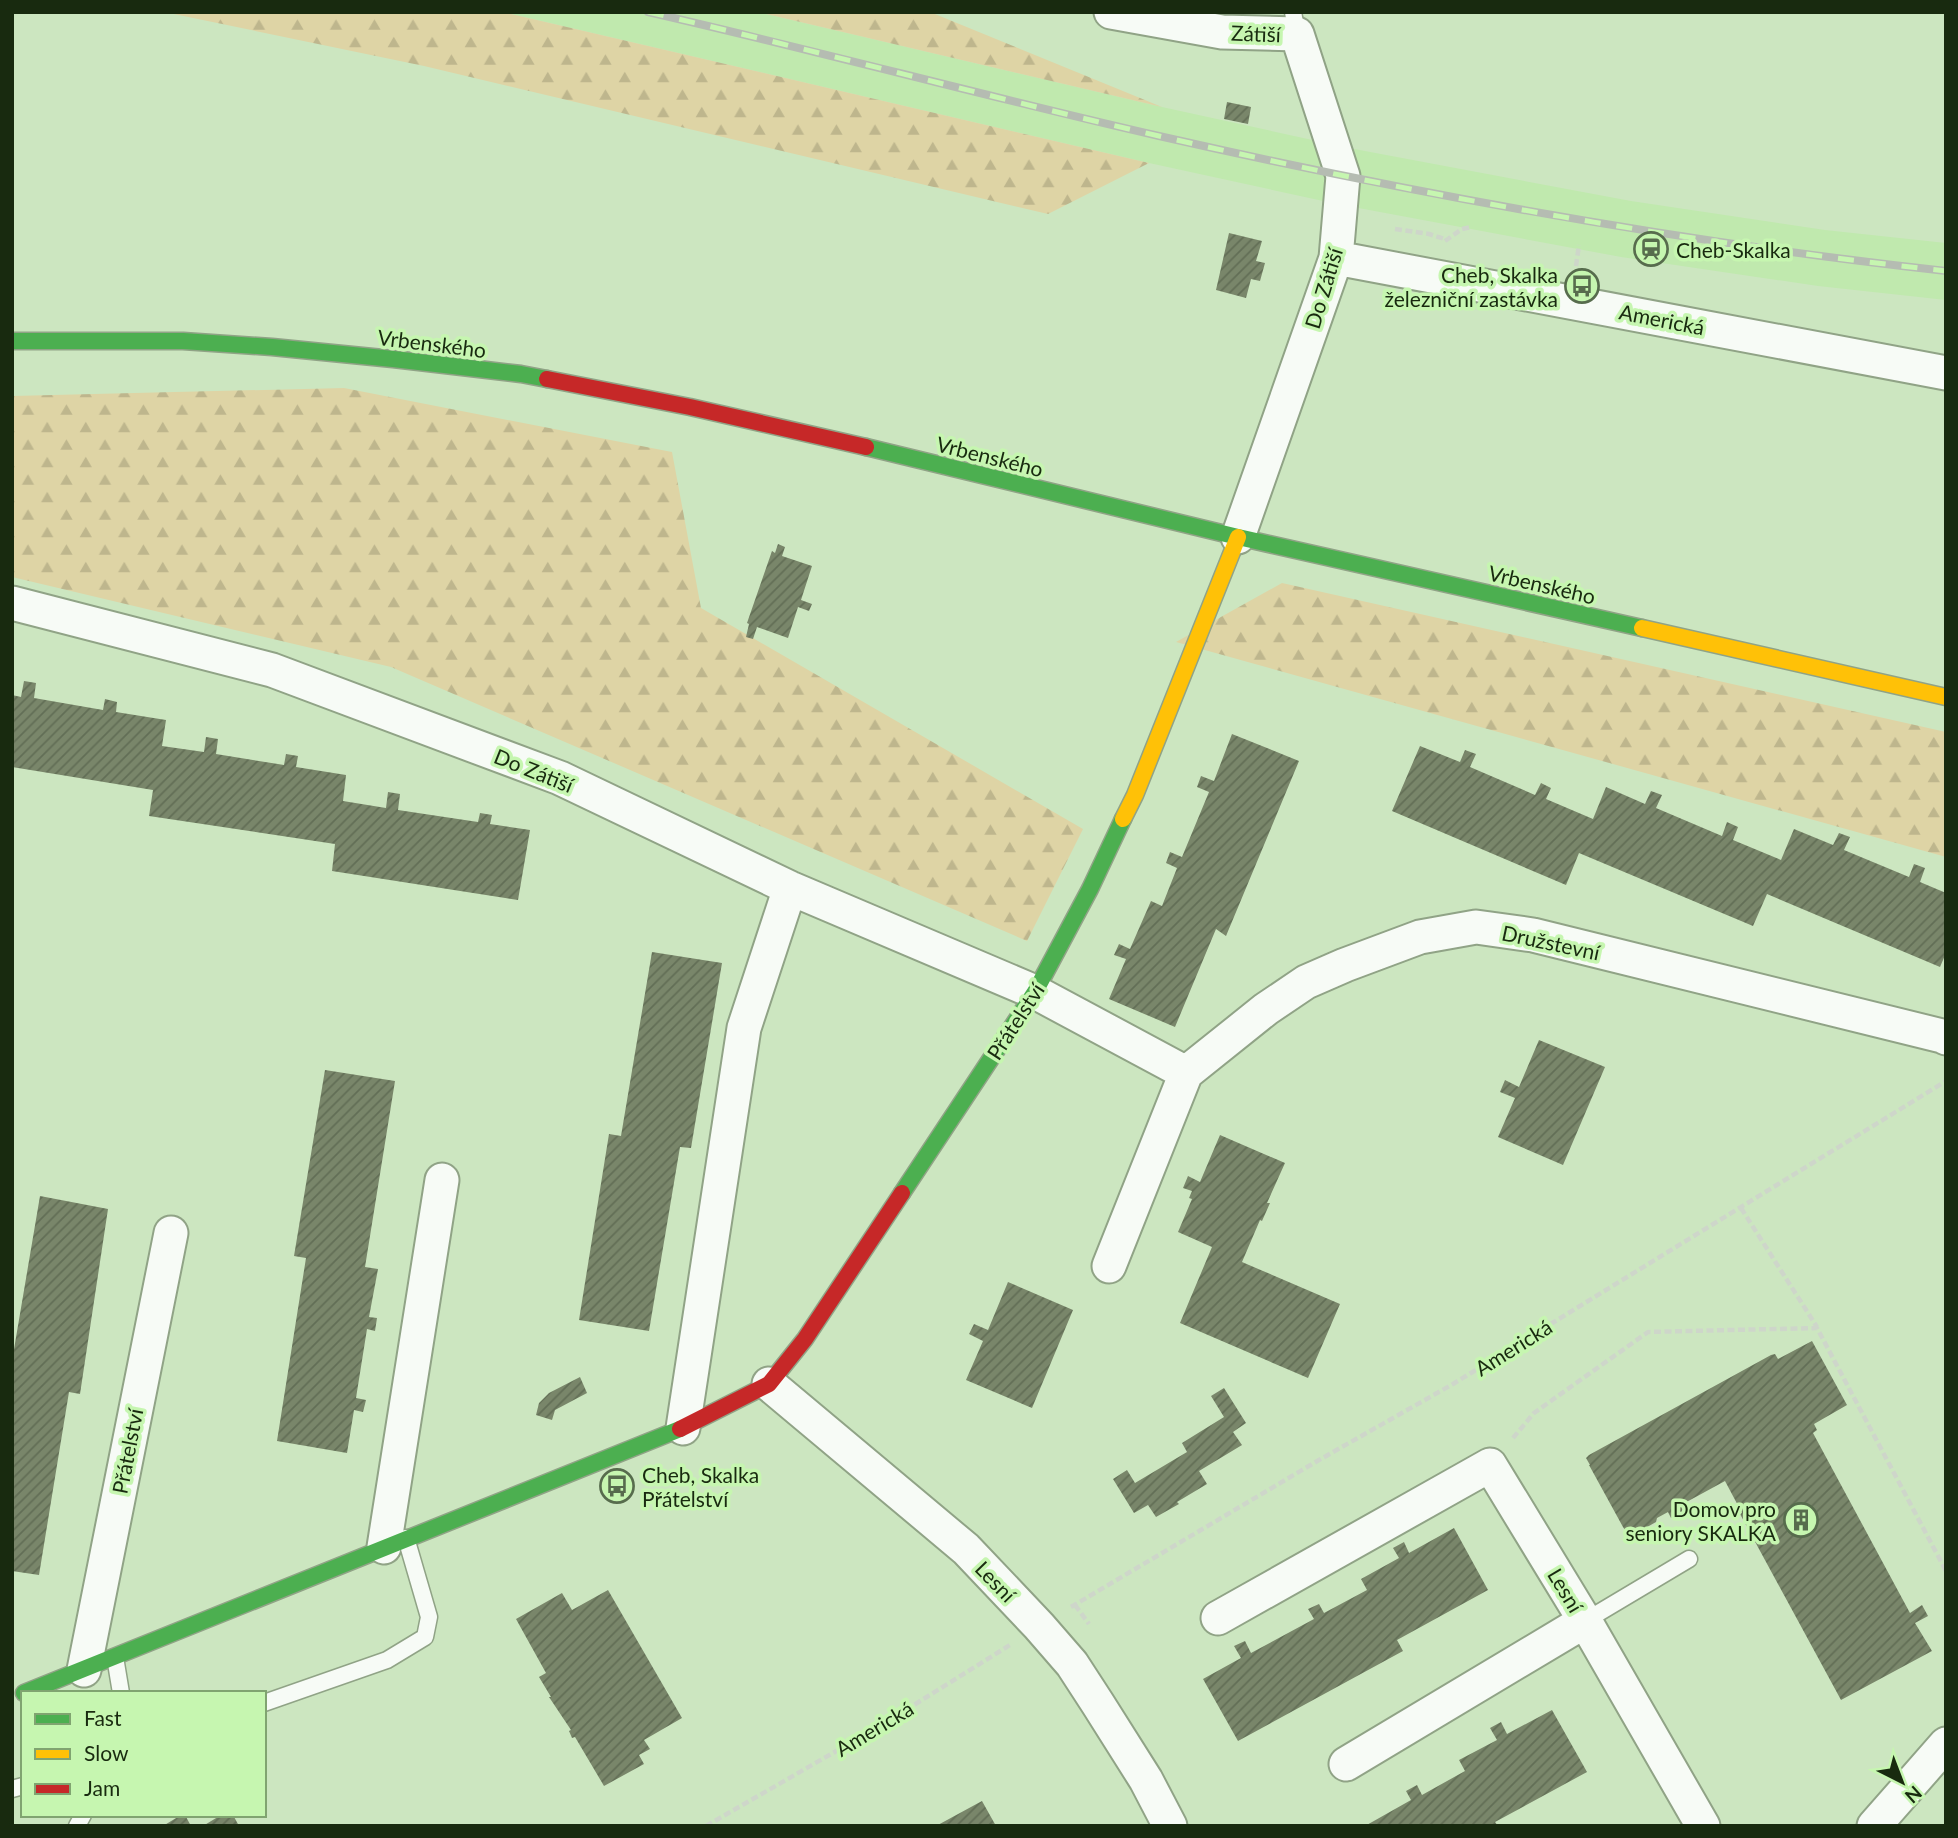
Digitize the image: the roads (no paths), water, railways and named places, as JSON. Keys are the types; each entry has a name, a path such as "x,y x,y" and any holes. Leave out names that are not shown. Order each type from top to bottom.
{"main road":[{"name":"Vrbenského","path":"12,341 183,341 272,347 520,374 690,407 1238,537 1946,697"},
{"name":"Přátelství","path":"28,1691 683,1428 769,1384 805,1339 1035,992 1090,889 1135,795 1238,537"}],"street":[{"name":"Zátiší","path":"1111,12 1222,32 1295,23"},
{"name":"Do Zátiší","path":"1238,537 1336,258 1343,176 1295,23"},
{"name":"Americká","path":"1336,258 1946,373"},
{"name":"Do Zátiší","path":"12,603 272,670 561,778 790,888 1035,992"},
{"path":"683,1428 744,1028 790,888"},
{"name":"Družstevní","path":"1109,1266 1186,1073 1266,1009 1306,982 1420,937 1476,927 1533,935 1946,1038"},
{"path":"1035,992 1186,1073"},
{"path":"395,1543 442,1180"},
{"name":"Přátelství","path":"84,1670 171,1233"},
{"name":"Lesní","path":"769,1384 965,1549 1039,1626 1072,1664 1098,1703 1146,1780 1170,1826"},
{"name":"Lesní","path":"1218,1618 1490,1465 1585,1621 1703,1826"},
{"name":"Lesní","path":"1346,1765 1585,1621"},
{"path":"1874,1826 1946,1744"}],"lane":[{"path":"266,1702 387,1660 425,1637 429,1618 395,1543"},
{"path":"1585,1621 1689,1559"},
{"path":"116,1657 121,1691"}],"railway":[{"path":"648,12 1095,121 1354,178 1649,231 1946,271"}],"place":[{"name":"Cheb-Skalka","path":"1651,249"},
{"name":"Cheb, Skalka železniční zastávka","path":"1582,286"},
{"name":"Cheb, Skalka Přátelství","path":"617,1486"},
{"name":"Domov pro seniory SKALKA","path":"1801,1520"}]}
